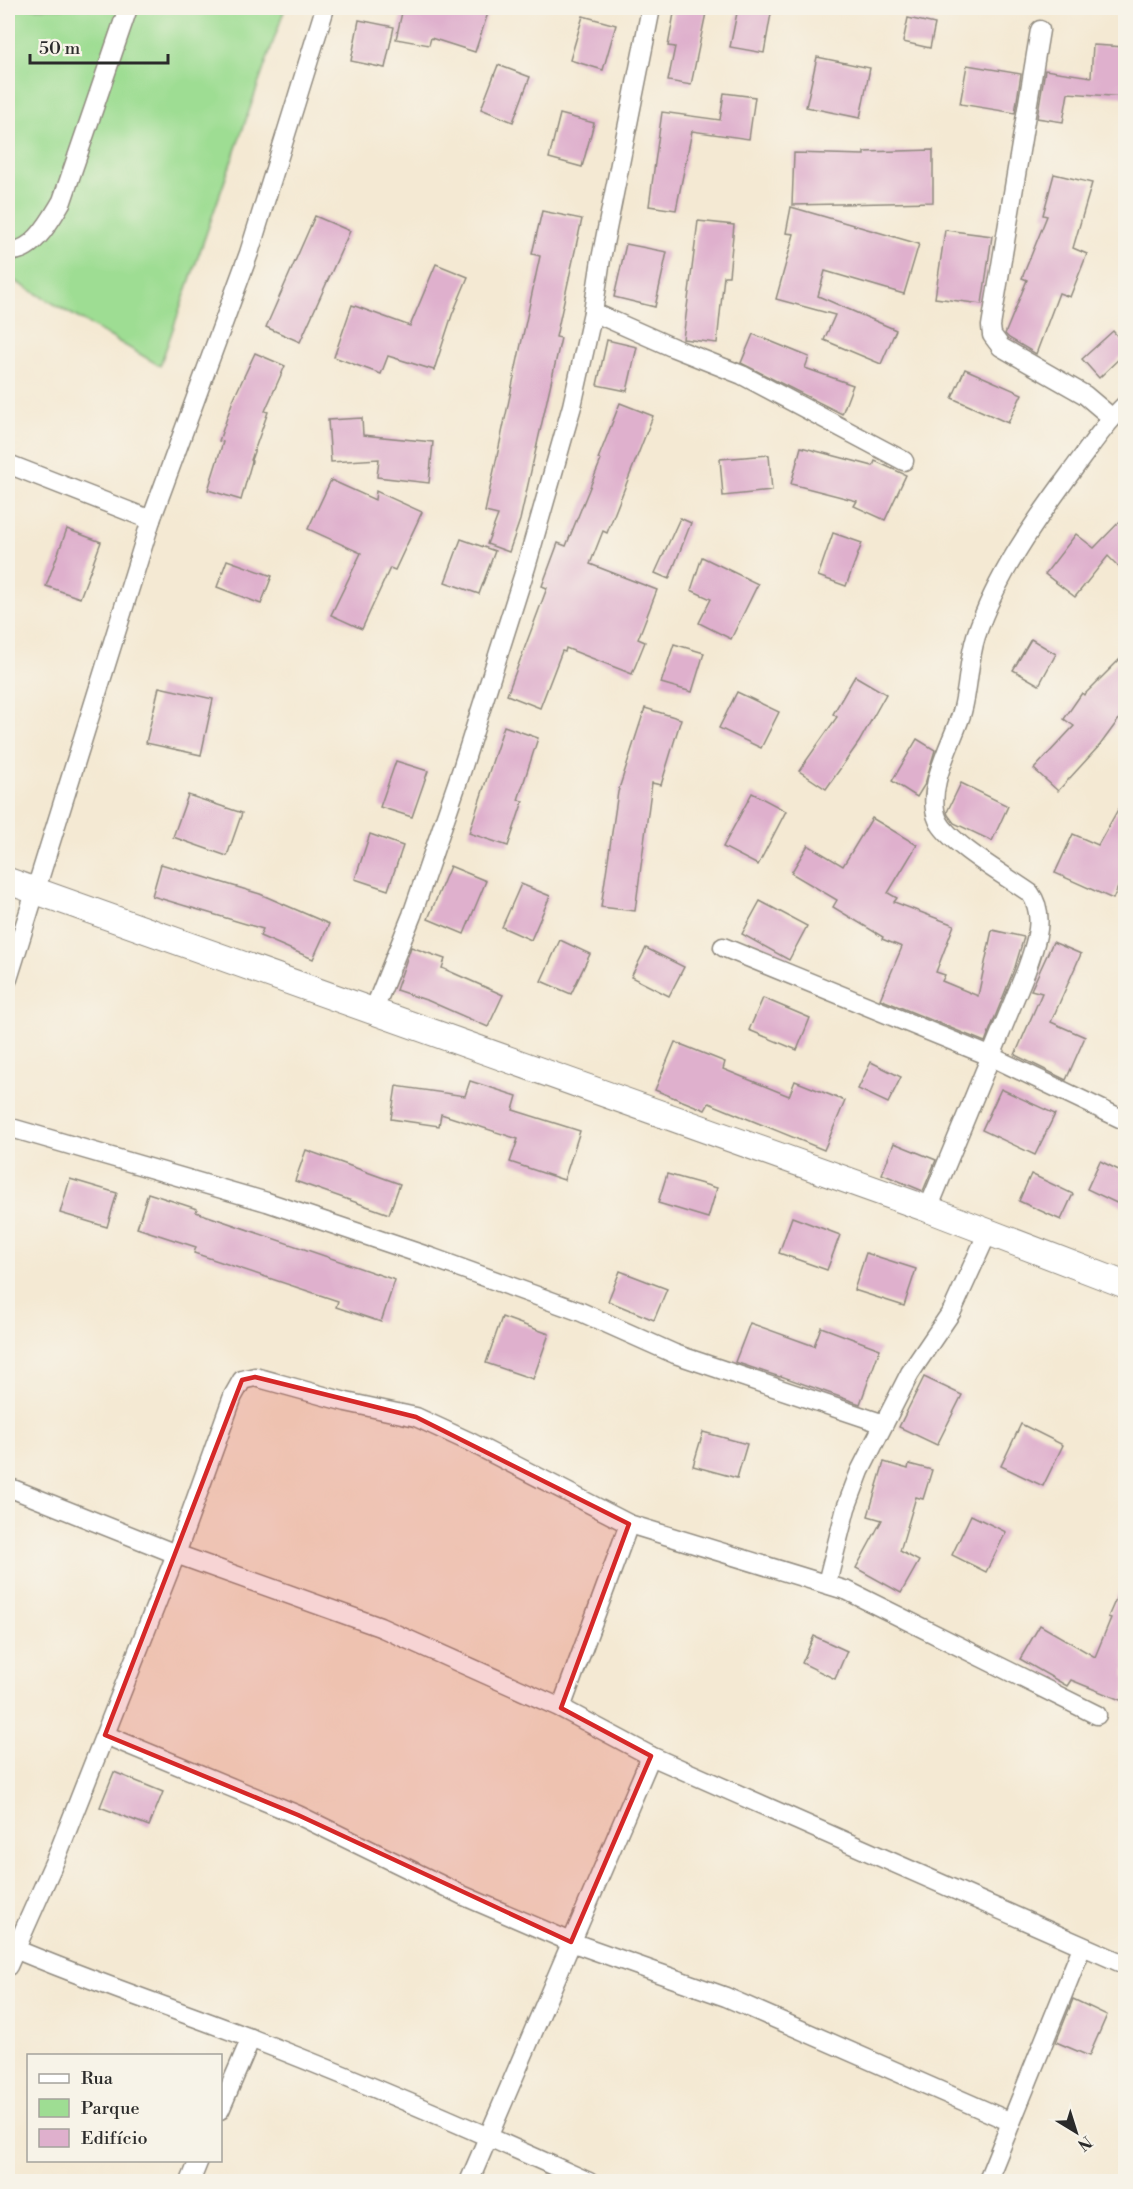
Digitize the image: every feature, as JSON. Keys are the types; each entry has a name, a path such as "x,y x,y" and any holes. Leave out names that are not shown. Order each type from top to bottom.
{"street":[{"path":"8,251 25,247 46,227 62,201 128,8"},
{"path":"8,979 151,519 249,253 325,8"},
{"path":"373,1012 412,915 462,769 526,567 572,406 593,312 601,259 651,8"},
{"path":"1040,30 991,326 992,335 1001,346 1085,395 1111,417"},
{"path":"593,312 742,375 904,461"},
{"path":"928,1209 1026,970 1036,939 1040,912 1030,893 950,837 938,821 934,805 935,788 963,710 969,664 987,604 1050,501 1111,417 1125,404"},
{"path":"8,464 151,519"},
{"path":"8,881 928,1209 1125,1285"},
{"path":"723,947 992,1057 1125,1120"},
{"path":"8,1127 278,1206 581,1312 675,1354 884,1424"},
{"path":"827,1583 846,1508 860,1471 910,1374 951,1311 988,1232"},
{"path":"589,2181 251,2038 10,1954 57,1856 176,1554 233,1396 242,1380 255,1377 346,1402 416,1417 470,1442 629,1524 827,1583 873,1603 1097,1715"},
{"path":"8,1487 176,1554 380,1627 561,1708 651,1756 1125,1965"},
{"path":"561,1708 629,1524"},
{"path":"105,1735 298,1815 462,1895 570,1942 726,1997 1011,2122"},
{"path":"469,2181 651,1756"},
{"path":"987,2181 1082,1947"},
{"path":"222,2105 251,2038"},
{"path":"190,2181 198,2162"}],"highlighted area":[{"path":"255,1377 416,1417 629,1524 561,1708 651,1756 571,1942 298,1815 105,1735 242,1380"}],"green space":[{"path":"8,8 285,8 160,366 8,277"}],"building":[{"path":"403,8 489,10 475,52 431,38 429,45 396,39"},
{"path":"675,8 707,8 691,85 668,81 675,47 668,46"},
{"path":"738,8 772,8 764,53 730,47"},
{"path":"583,16 616,25 603,70 570,60"},
{"path":"908,18 935,24 930,48 903,42"},
{"path":"359,20 394,27 385,68 351,61"},
{"path":"1093,45 1125,47 1125,97 1068,93 1063,122 1037,118 1045,70 1091,77"},
{"path":"817,57 870,68 860,118 806,107"},
{"path":"498,65 530,77 513,122 481,109"},
{"path":"967,65 1021,74 1015,113 960,104"},
{"path":"724,93 755,97 749,139 692,131 676,210 649,206 662,112 720,120"},
{"path":"560,114 594,123 582,167 549,158"},
{"path":"933,150 933,202 792,205 794,153 864,155 864,152"},
{"path":"1054,174 1092,183 1073,248 1087,254 1070,297 1059,293 1036,354 1005,334 1027,280 1022,278 1047,216 1043,215"},
{"path":"791,207 919,244 904,294 825,271 818,296 896,330 881,364 824,340 835,315 776,299 794,234 786,233"},
{"path":"542,211 582,219 556,337 561,338 520,520 509,552 487,544 498,515 485,512 540,256 532,254"},
{"path":"315,216 350,231 300,342 266,327"},
{"path":"698,221 734,225 729,276 724,276 717,343 683,339"},
{"path":"945,230 992,236 982,304 935,298"},
{"path":"626,244 667,252 655,307 614,297"},
{"path":"436,264 468,277 452,315 434,370 388,356 381,374 334,357 352,305 410,326"},
{"path":"1113,331 1125,345 1125,353 1099,378 1082,359"},
{"path":"753,334 809,357 805,368 853,385 842,414 741,363"},
{"path":"607,340 637,347 627,391 597,385"},
{"path":"255,353 285,366 265,411 268,412 251,460 241,500 208,490 223,442 219,441 233,400"},
{"path":"965,369 1022,394 1008,423 952,398"},
{"path":"620,403 653,416 607,533 603,531 590,564 657,590 638,639 645,642 632,674 566,648 565,652 562,651 540,708 507,695 547,588 542,586 558,543 566,546 601,460 598,459"},
{"path":"362,418 363,435 433,442 429,483 377,477 379,459 331,462 328,420"},
{"path":"801,447 873,466 875,461 906,475 885,520 854,506 857,501 791,484"},
{"path":"769,455 772,491 723,496 720,459"},
{"path":"331,480 375,500 376,491 422,512 395,570 390,568 362,629 331,615 361,553 308,529"},
{"path":"1125,516 1125,573 1108,556 1075,597 1045,574 1076,534 1094,548"},
{"path":"680,518 691,523 669,579 655,573"},
{"path":"67,529 101,542 80,598 46,586"},
{"path":"833,533 862,543 846,586 818,576"},
{"path":"461,539 495,551 479,594 445,582"},
{"path":"702,557 758,584 731,639 699,623 711,599 691,590"},
{"path":"227,560 272,576 261,604 217,587"},
{"path":"1031,639 1056,654 1039,685 1013,670"},
{"path":"674,644 704,653 692,692 661,683"},
{"path":"1125,654 1125,711 1100,745 1058,791 1034,769 1074,726 1064,719 1082,693 1084,695"},
{"path":"855,676 886,694 859,742 826,789 799,771 837,717 833,714"},
{"path":"159,687 213,699 201,755 146,743"},
{"path":"737,692 779,712 761,748 719,728"},
{"path":"645,708 681,719 661,785 652,783 635,911 601,907 618,792"},
{"path":"504,726 538,738 518,800 523,801 508,846 469,833"},
{"path":"917,739 935,750 925,784 917,797 892,781"},
{"path":"396,761 428,771 412,817 380,807"},
{"path":"961,783 1008,806 992,841 954,823 948,815 947,812"},
{"path":"752,793 786,811 758,865 723,847"},
{"path":"188,795 242,813 227,856 173,837"},
{"path":"1125,797 1125,871 1113,899 1055,873 1073,834 1098,845"},
{"path":"872,818 917,845 888,893 897,898 894,902 954,925 936,972 945,975 942,981 978,996 992,930 1024,937 1015,967 985,1042 880,999 902,947 882,939 883,937 833,907 837,900 791,873 808,845 843,866"},
{"path":"370,834 403,846 388,890 355,879"},
{"path":"161,864 260,894 329,924 313,959 260,936 263,929 152,896"},
{"path":"450,866 486,881 464,934 428,919"},
{"path":"521,884 550,896 531,940 502,927"},
{"path":"760,901 807,926 789,960 742,934"},
{"path":"560,940 590,954 571,994 541,981"},
{"path":"1053,942 1081,954 1051,1022 1085,1037 1066,1080 1015,1055 1042,993 1031,990"},
{"path":"411,947 445,959 442,968 503,995 488,1027 429,1001 396,990"},
{"path":"646,948 684,967 669,996 631,977"},
{"path":"763,998 810,1018 797,1050 749,1030"},
{"path":"675,1042 725,1062 723,1069 789,1096 795,1081 845,1101 824,1150 709,1103 705,1110 655,1090"},
{"path":"871,1062 901,1077 888,1103 858,1089"},
{"path":"470,1081 517,1096 513,1110 580,1131 564,1180 510,1162 518,1139 441,1114 439,1126 391,1119 396,1086 465,1096"},
{"path":"1001,1089 1055,1114 1035,1155 982,1130"},
{"path":"894,1143 936,1160 923,1191 882,1174"},
{"path":"306,1150 400,1184 389,1214 295,1181"},
{"path":"1100,1161 1125,1173 1125,1207 1087,1189"},
{"path":"667,1174 717,1188 708,1218 658,1203"},
{"path":"1031,1174 1073,1194 1061,1220 1019,1201"},
{"path":"70,1179 117,1193 107,1227 60,1213"},
{"path":"148,1193 197,1209 196,1212 395,1280 381,1322 336,1307 338,1301 194,1253 196,1247 137,1228"},
{"path":"792,1217 840,1235 827,1270 779,1253"},
{"path":"866,1253 916,1269 904,1306 854,1290"},
{"path":"620,1271 667,1289 654,1320 608,1301"},
{"path":"502,1317 549,1334 533,1379 486,1363"},
{"path":"750,1323 814,1346 821,1327 880,1349 860,1404 735,1362"},
{"path":"924,1377 962,1395 937,1445 899,1427"},
{"path":"1021,1424 1063,1445 1043,1486 1001,1466"},
{"path":"703,1432 747,1444 737,1478 693,1466"},
{"path":"884,1462 908,1469 909,1464 932,1470 923,1499 916,1497 900,1551 919,1561 901,1593 856,1568 882,1520 868,1516"},
{"path":"971,1515 1006,1532 986,1572 952,1555"},
{"path":"1125,1578 1125,1702 1071,1680 1067,1686 1020,1659 1040,1625 1095,1657 1111,1618 1108,1617"},
{"path":"814,1636 847,1651 835,1679 802,1663"},
{"path":"114,1772 163,1792 149,1826 100,1807"},
{"path":"1073,1999 1107,2015 1089,2056 1056,2042"}]}
